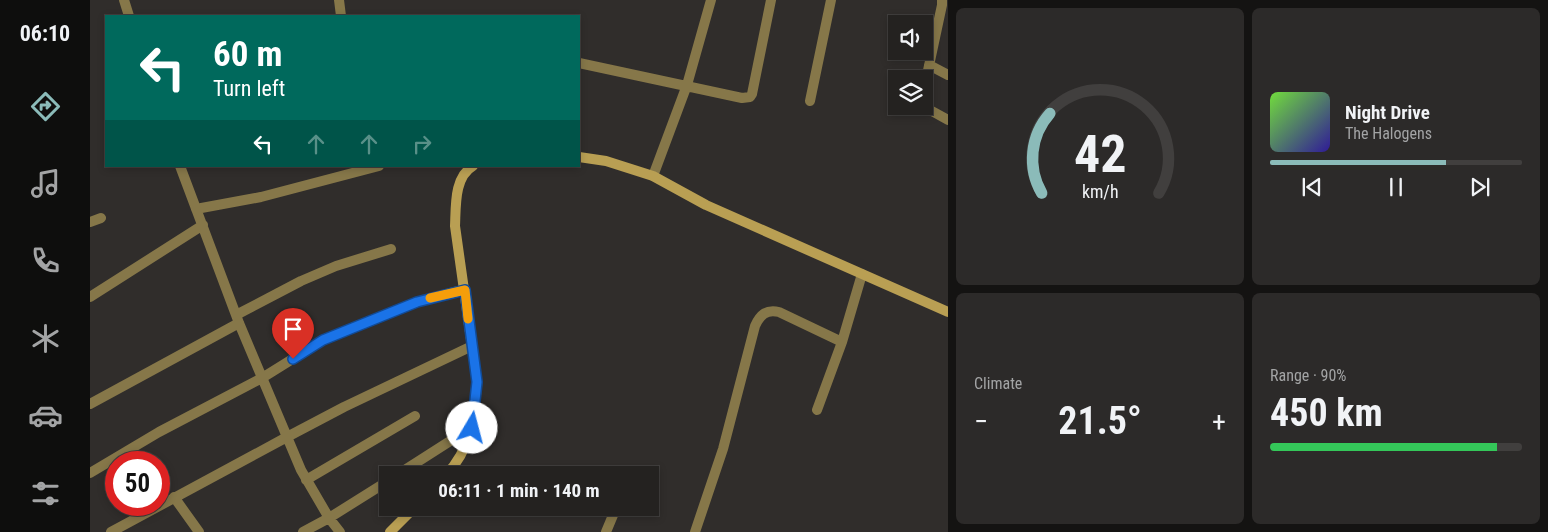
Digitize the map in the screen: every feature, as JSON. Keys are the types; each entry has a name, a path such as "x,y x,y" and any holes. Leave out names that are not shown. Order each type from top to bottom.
{"main road":[{"path":"580,157 606,161 653,176 706,205 948,312"},
{"path":"454,466 472,428 477,382 455,226 456,202 461,180 467,170 472,167"},
{"path":"390,532 406,516"}],"street":[{"path":"124,0 129,15"},
{"path":"339,0 341,15"},
{"path":"653,176 686,85 711,0"},
{"path":"580,62 742,98 750,97 770,0"},
{"path":"810,101 831,0"},
{"path":"928,70 942,0"},
{"path":"929,65 948,75"},
{"path":"933,112 948,120"},
{"path":"180,167 238,319 286,436 306,480 329,518 340,532"},
{"path":"196,209 261,197 365,168"},
{"path":"90,222 101,218"},
{"path":"90,297 202,225"},
{"path":"90,404 301,281 336,266 391,249"},
{"path":"817,410 842,342 862,274"},
{"path":"90,473 159,432 262,378 323,340 417,302 465,290"},
{"path":"695,532 723,449 755,326 760,317 767,312 778,312 842,342"},
{"path":"112,532 286,436 472,346"},
{"path":"306,480 415,416"},
{"path":"411,466 472,428"},
{"path":"303,532 379,487"},
{"path":"174,497 199,532"},
{"path":"606,532 613,516"}],"slow traffic":[{"path":"430,298 465,290 468,319"}],"route":[{"path":"293,359 323,340 417,302 465,290 477,382 472,428"}]}
